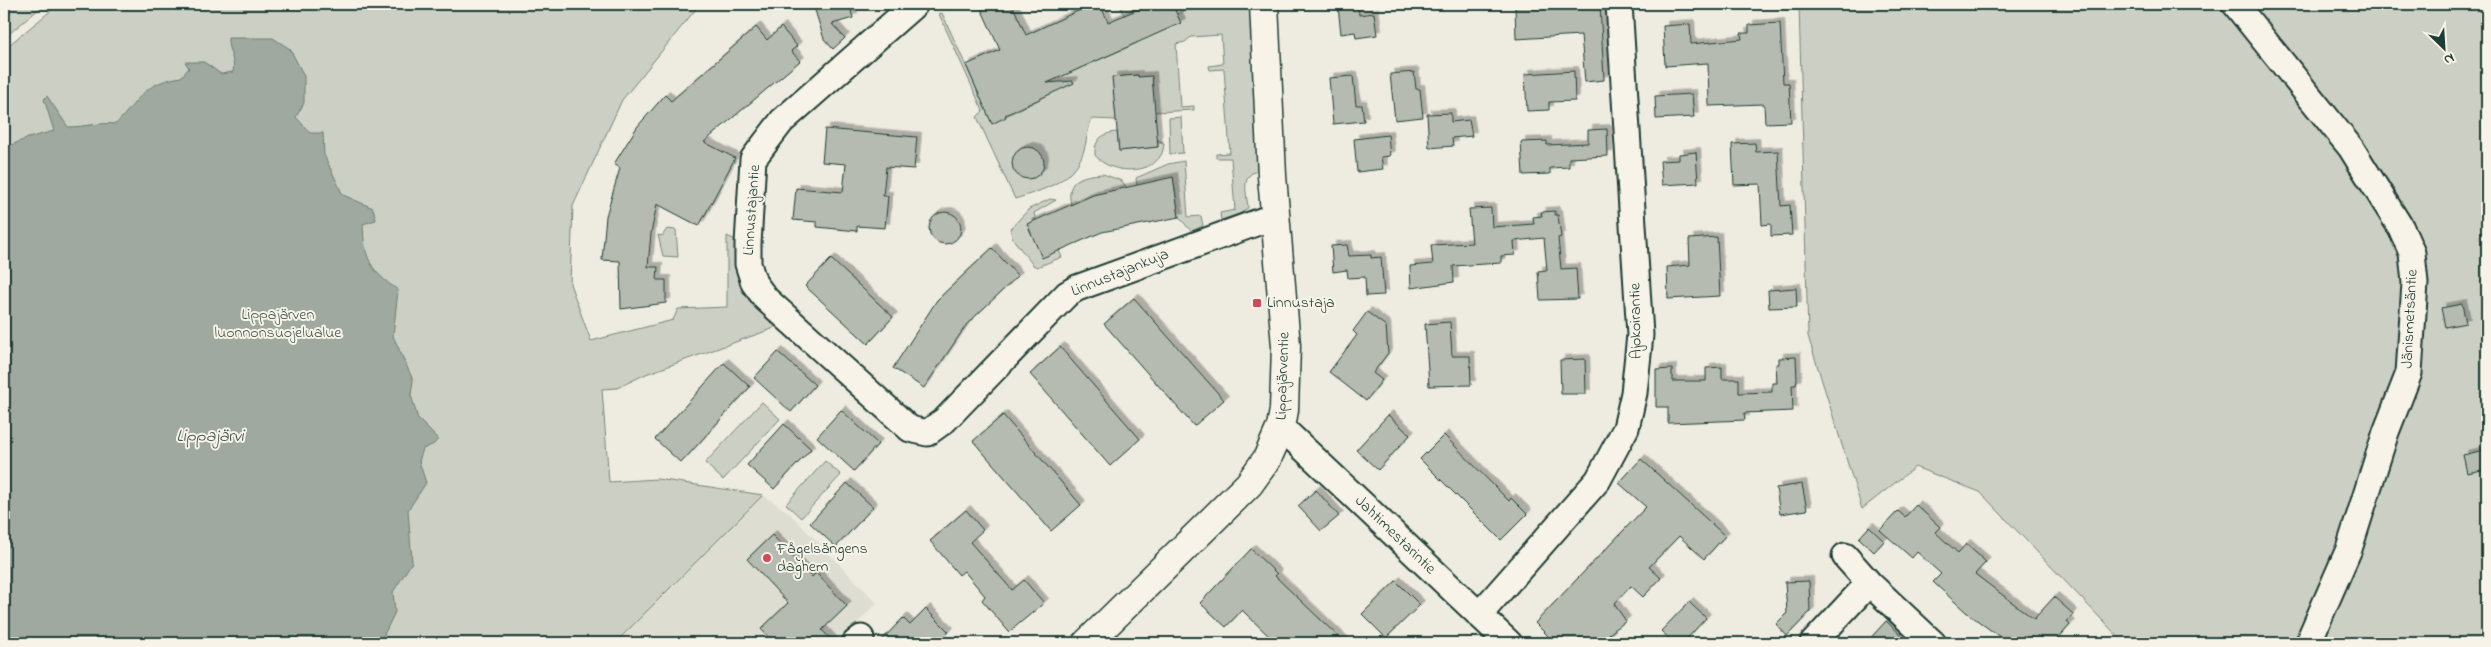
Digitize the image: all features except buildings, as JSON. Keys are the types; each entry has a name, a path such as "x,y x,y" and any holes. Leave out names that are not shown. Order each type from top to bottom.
{"main road":[{"name":"Lippajärventie","path":"1087,643 1249,484 1267,459 1282,427 1286,346 1275,216 1264,4"}],"street":[{"name":"Linnustajantie","path":"915,4 782,121 753,160 748,264 754,283 766,299 910,429 927,433"},
{"name":"Ajokoirantie","path":"1479,614 1598,480 1626,428 1634,393 1640,334 1619,4"},
{"name":"Jänismetsäntie","path":"2235,4 2351,148 2397,221 2412,253 2416,283 2409,372 2386,432 2348,549 2308,643"},
{"name":"Linnustajankuja","path":"927,433 966,400 1058,301 1067,294 1085,285 1275,216"},
{"name":"Jahtimestarintie","path":"1282,427 1509,643"},
{"path":"1845,556 1869,583 1933,643"},
{"path":"1813,643 1869,583"}],"shaded area":[{"name":"Fågelsängens daghem","path":"763,495 788,512 877,603 838,643 615,643"}],"green space":[{"path":"10,4 45,4 4,38 4,9"},
{"name":"Lippajärven luonnonsuojelualue","path":"59,4 700,4 622,100 573,206 570,284 591,341 673,320 678,309 727,307 727,236 736,240 737,271 768,311 780,322 772,329 646,374 617,388 602,389 609,482 657,479 763,495 615,643 4,643 4,49"},
{"path":"1119,4 1131,4 1138,17 1153,35 1180,23 1177,14 1186,10 1220,8 1221,4 1255,4 1257,171 1252,173 1246,181 1248,208 1239,214 1221,220 1220,213 1235,210 1231,158 1216,158 1216,154 1230,153 1224,69 1210,70 1209,66 1223,64 1221,35 1191,37 1185,42 1176,44 1180,107 1194,106 1194,110 1155,112 1138,75 1113,77 1116,120 1092,119 1083,153 1072,172 1055,184 1015,199 977,117 983,111 939,14 942,13 992,123 1056,91 1035,45 1051,40 1067,74 1137,43","holes":["1032,148 1041,154 1043,167 1036,176 1025,178 1014,170 1013,160 1018,152"]},
{"path":"1799,4 2487,4 2487,643 2124,643 1980,492 1915,467 1862,509 1808,336"},
{"path":"1181,117 1183,153 1170,154 1169,118"},
{"path":"1117,132 1119,151 1158,147 1157,139 1164,143 1162,154 1155,162 1135,170 1123,170 1112,167 1102,162 1095,155 1095,149 1100,138"},
{"path":"1184,161 1188,217 1201,216 1203,226 1191,231 1179,217 1173,178 1137,186 1136,178 1168,164"},
{"path":"1103,174 1122,181 1127,188 1071,205 1071,189 1077,180 1082,177"},
{"path":"1050,199 1056,200 1034,213 1036,220 1028,224 1059,251 1062,257 1037,267 1033,265 1013,239 1010,229 1029,209"},
{"path":"667,229 676,230 678,257 663,256 658,235 662,236"},
{"path":"762,402 780,419 723,480 705,463"},
{"path":"825,461 841,475 801,518 786,504"}],"water":[{"name":"Lippajärvi","path":"228,38 273,38 290,49 304,76 304,103 296,117 310,133 323,133 324,155 343,195 373,208 376,220 363,224 367,255 375,270 398,290 393,336 413,380 411,395 418,419 438,439 434,444 423,449 419,461 426,483 408,510 412,562 393,592 395,612 380,643 4,643 4,148 28,138 54,131 44,99 47,96 68,127 116,124 143,93 158,83 181,77 189,68 185,62 204,62 221,74 233,72 234,67"}],"place":[{"name":"Linnustaja","path":"1257,303"},
{"name":"Fågelsängens daghem","path":"767,558"}]}
